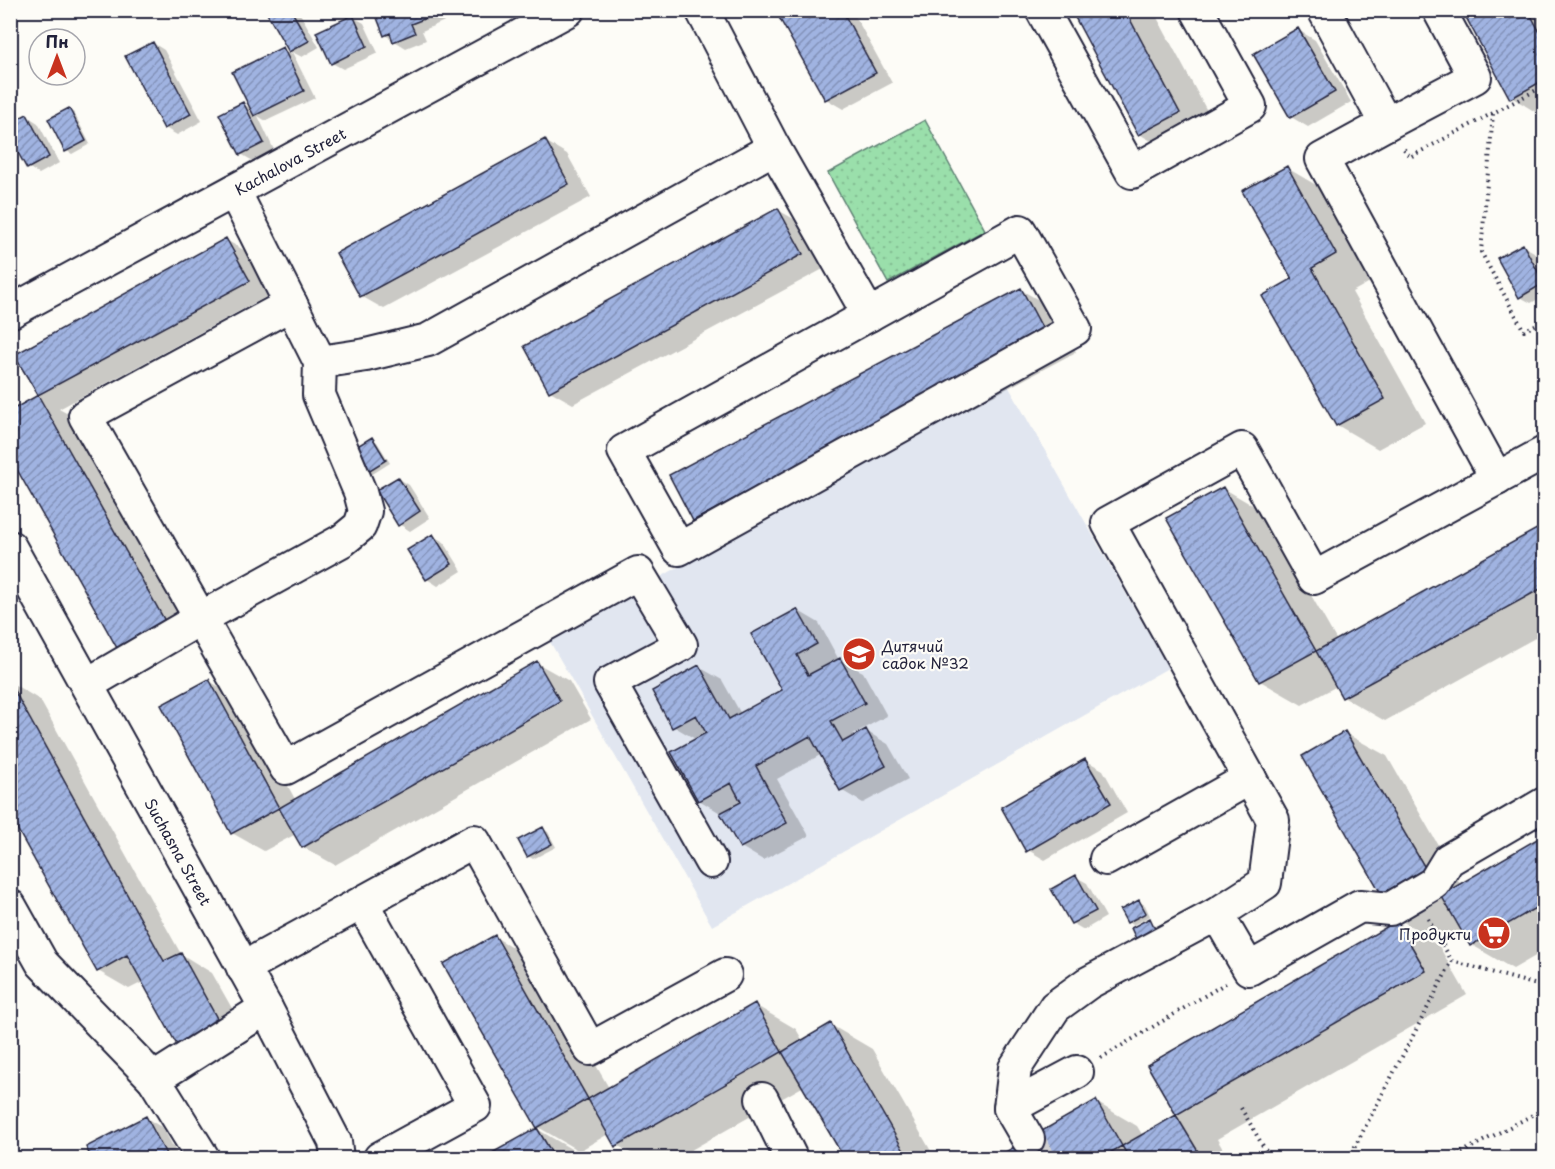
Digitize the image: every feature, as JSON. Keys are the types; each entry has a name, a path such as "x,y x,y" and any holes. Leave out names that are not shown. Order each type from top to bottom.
{"street":[{"name":"Kachalova Street","path":"10,312 568,10"},
{"path":"702,10 774,148 869,315"},
{"path":"1042,10 1132,172 1250,106 1197,10"},
{"path":"1324,10 1386,124"},
{"path":"1438,10 1475,77 1322,159 1497,479"},
{"path":"320,362 366,355 428,340 774,148"},
{"path":"88,684 201,618 344,540 360,526 365,511 360,492 319,395 320,362 234,191"},
{"path":"1020,231 1075,329 679,549 624,451 869,315 1020,231"},
{"path":"291,304 85,416 286,768 638,573 681,645 610,683 711,862"},
{"path":"1028,1139 1010,1108 1015,1068 1055,1007 1088,983 1217,914 1265,884 1273,820 1108,523 1242,449 1314,578 1545,453"},
{"name":"Suchasna Street","path":"10,547 266,1008 335,1142 337,1158"},
{"path":"1106,859 1250,778"},
{"path":"1217,914 1249,969 1360,906 1390,909 1434,884 1448,860 1545,804"},
{"path":"243,969 474,841 590,1049 725,975"},
{"path":"362,903 475,1106 380,1158"},
{"path":"10,906 42,963 154,1079 203,1158"},
{"path":"154,1079 266,1008"},
{"path":"1010,1108 1077,1072"},
{"path":"762,1099 791,1158"}],"path":[{"path":"1386,124 1410,157 1545,86"},
{"path":"1493,114 1481,252 1524,331 1545,320"},
{"path":"1413,895 1452,961 1545,987"},
{"path":"1349,1158 1452,961"},
{"path":"1077,1072 1249,969"},
{"path":"1241,1108 1270,1158"},
{"path":"1451,1158 1545,1109"}],"shaded area":[{"name":"Дитячий садок №32","path":"1006,382 1168,668 712,926 549,640"}],"green space":[{"path":"925,120 985,230 888,283 828,173"}],"building":[{"path":"265,10 291,10 309,41 289,52"},
{"path":"374,10 438,10 439,13 411,24 415,33 393,42 390,33 384,36"},
{"path":"779,10 842,10 876,73 825,100 776,12"},
{"path":"1071,10 1125,10 1180,113 1138,135"},
{"path":"1462,10 1528,10 1544,40 1544,80 1510,99"},
{"path":"353,15 367,46 331,64 316,32"},
{"path":"1298,28 1335,92 1290,118 1253,54"},
{"path":"153,42 191,114 164,129 125,56"},
{"path":"283,47 304,91 254,116 232,72"},
{"path":"243,102 264,143 240,155 219,114"},
{"path":"69,108 86,141 65,152 48,119"},
{"path":"27,114 49,157 27,169 10,138 10,123"},
{"path":"545,139 569,184 360,297 336,253"},
{"path":"1287,166 1336,254 1312,268 1385,399 1336,426 1262,296 1292,279 1242,191"},
{"path":"778,208 803,254 549,392 524,346"},
{"path":"226,238 250,281 38,395 14,355"},
{"path":"1523,244 1544,283 1519,298 1497,258"},
{"path":"1021,288 1045,333 693,521 669,475"},
{"path":"38,395 165,621 117,648 10,457 10,411"},
{"path":"372,437 386,460 365,473 351,450"},
{"path":"398,477 420,511 398,526 376,490"},
{"path":"1223,487 1316,651 1259,682 1166,518"},
{"path":"1544,525 1544,587 1342,698 1316,651"},
{"path":"433,534 452,564 426,580 407,550"},
{"path":"797,609 817,644 797,655 808,675 840,658 865,703 831,721 843,742 866,729 886,766 840,791 810,736 756,766 787,823 740,848 720,813 741,802 731,783 698,801 671,752 706,733 696,715 672,728 652,691 699,665 729,719 782,690 751,634"},
{"path":"537,661 560,701 302,848 279,808"},
{"path":"209,679 279,808 231,834 161,705"},
{"path":"10,683 164,961 181,953 219,1022 177,1045 127,955 97,972 10,816"},
{"path":"1345,731 1441,895 1390,909 1302,756"},
{"path":"1085,759 1111,803 1026,852 1001,807"},
{"path":"543,827 552,844 527,857 518,840"},
{"path":"1544,835 1544,903 1470,946 1441,895"},
{"path":"1076,875 1096,911 1071,924 1051,889"},
{"path":"1139,900 1146,913 1127,923 1120,910"},
{"path":"1150,918 1156,931 1137,941 1131,928"},
{"path":"1397,921 1426,971 1176,1115 1147,1065"},
{"path":"495,935 588,1099 537,1128 443,964"},
{"path":"755,1003 782,1052 615,1147 588,1099"},
{"path":"831,1023 908,1158 844,1158 782,1052"},
{"path":"1096,1100 1122,1146 1101,1158 995,1158"},
{"path":"1176,1115 1202,1158 1129,1158 1122,1146"},
{"path":"146,1116 168,1158 132,1158 131,1155 125,1158 91,1158 86,1147"},
{"path":"537,1128 555,1158 483,1158"}],"tunnel":[{"path":"1028,1139 1039,1158"}],"place":[{"name":"Дитячий садок №32","path":"859,654"},
{"name":"Продукти","path":"1494,933"}]}
